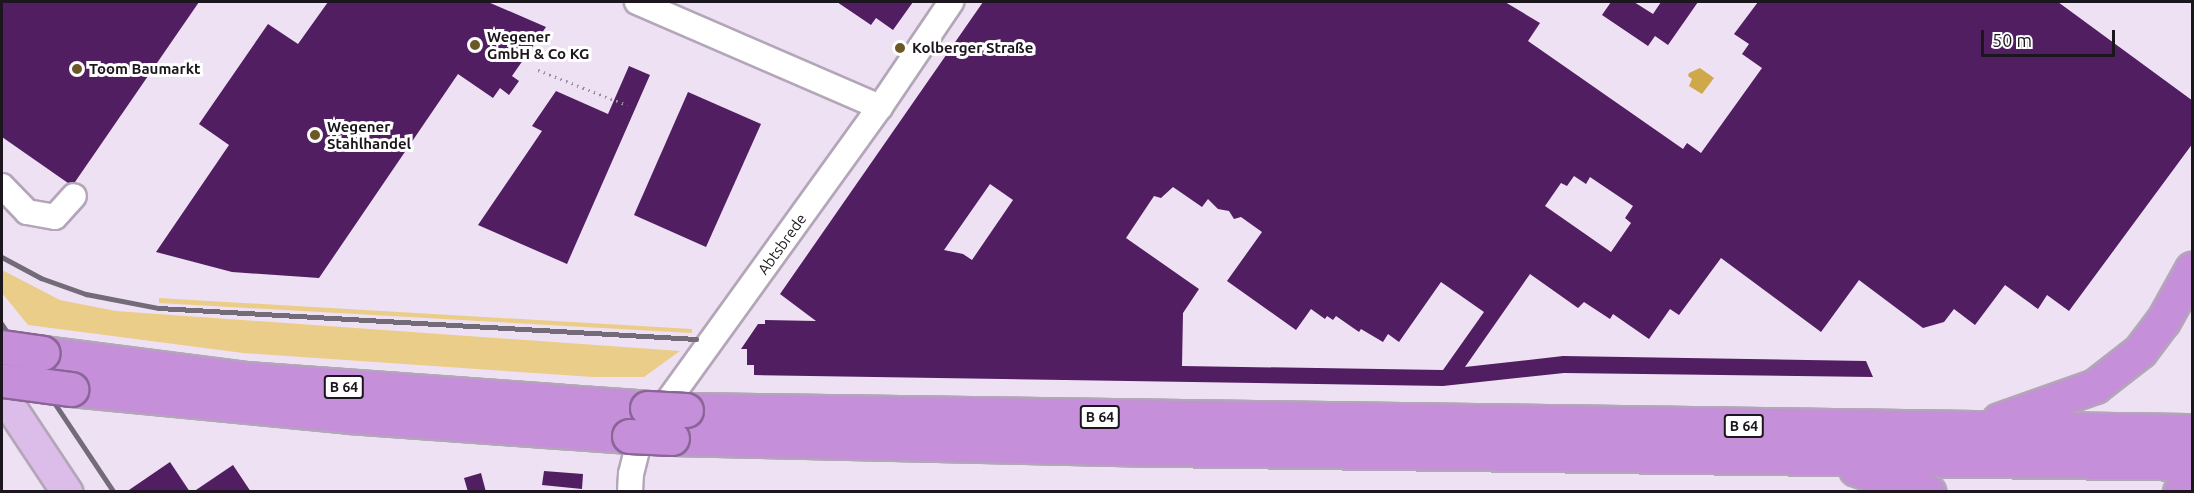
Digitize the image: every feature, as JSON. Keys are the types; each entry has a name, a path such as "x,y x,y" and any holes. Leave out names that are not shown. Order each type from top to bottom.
{"highway":[{"path":"1974,428 2095,386 2140,351 2163,321 2193,269"},
{"name":"B 64","path":"2,347 246,379 647,408 679,424 1157,450 2193,463"},
{"name":"B 64","path":"2,380 71,389 349,416 629,436 679,424 1974,428 2193,431"},
{"path":"1814,457 1928,492"},
{"path":"2180,492 2193,485"}],"main road":[{"path":"2,394 67,492"}],"street":[{"path":"637,2 880,107"},
{"name":"Abtsbrede","path":"630,492 631,474 639,441 880,107 951,2"},
{"path":"2,186 27,212 55,217 74,196"}],"path":[{"path":"538,70 627,105"}],"shaded area":[{"path":"1700,68 1714,78 1702,94 1689,86 1692,79 1688,76 1689,73"},
{"path":"2,270 60,300 116,311 680,351 644,377 593,377 243,353 28,325 2,293"},
{"path":"159,298 692,329 692,333 159,303"}],"building":[{"name":"Toom Baumarkt","path":"2,2 199,2 75,182 68,183 2,137"},
{"name":"Wegener Stahlhandel","path":"328,2 488,2 546,27 512,76 519,81 509,95 500,88 493,98 458,74 319,278 232,272 156,252 229,145 199,124 268,24 298,44"},
{"path":"837,2 913,2 893,30 876,18 871,25"},
{"path":"983,2 1505,2 1540,23 1528,41 1683,149 1687,143 1701,153 1762,68 1742,54 1749,44 1734,34 1758,2 2058,2 2193,101 2193,143 2069,311 2047,295 2038,309 2005,285 1975,325 1954,309 1944,322 1923,328 1859,280 1821,332 1721,258 1679,315 1670,309 1649,339 1613,314 1610,319 1584,302 1578,308 1530,274 1465,367 1563,356 1866,361 1873,377 1564,373 1443,386 754,375 754,365 747,365 747,349 741,349 758,324 765,324 765,320 816,321 780,294","holes":["1574,176 1586,184 1590,177 1633,206 1625,218 1631,223 1611,252 1545,206 1561,183 1567,186","990,184 1013,200 972,260 963,254 944,250","1173,187 1202,207 1208,199 1218,209 1229,211 1234,219 1241,217 1262,232 1227,281 1296,330 1311,309 1325,319 1327,316 1333,320 1336,316 1359,332 1361,329 1383,342 1388,334 1399,342 1441,282 1484,312 1443,370 1182,366 1183,313 1199,289 1126,238 1154,196 1161,198"]},
{"path":"1611,2 1634,2 1653,14 1661,2 1698,2 1668,45 1655,36 1648,46 1602,15"},
{"path":"629,66 650,75 567,264 478,225 542,131 532,126 556,91 608,114"},
{"path":"688,92 761,124 706,247 634,215"},
{"path":"170,462 190,492 126,492"},
{"path":"233,465 251,492 193,492"},
{"path":"544,471 583,474 582,489 542,485"},
{"path":"481,473 486,492 468,492 464,478"}],"railway":[{"path":"2,257 41,278 86,294 159,308 696,339"},
{"path":"2,324 114,492"}],"place":[{"name":"Wegener GmbH & Co KG","path":"475,45"},
{"name":"Kolberger Straße","path":"900,48"},
{"name":"Toom Baumarkt","path":"77,69"},
{"name":"Wegener Stahlhandel","path":"315,135"}]}
